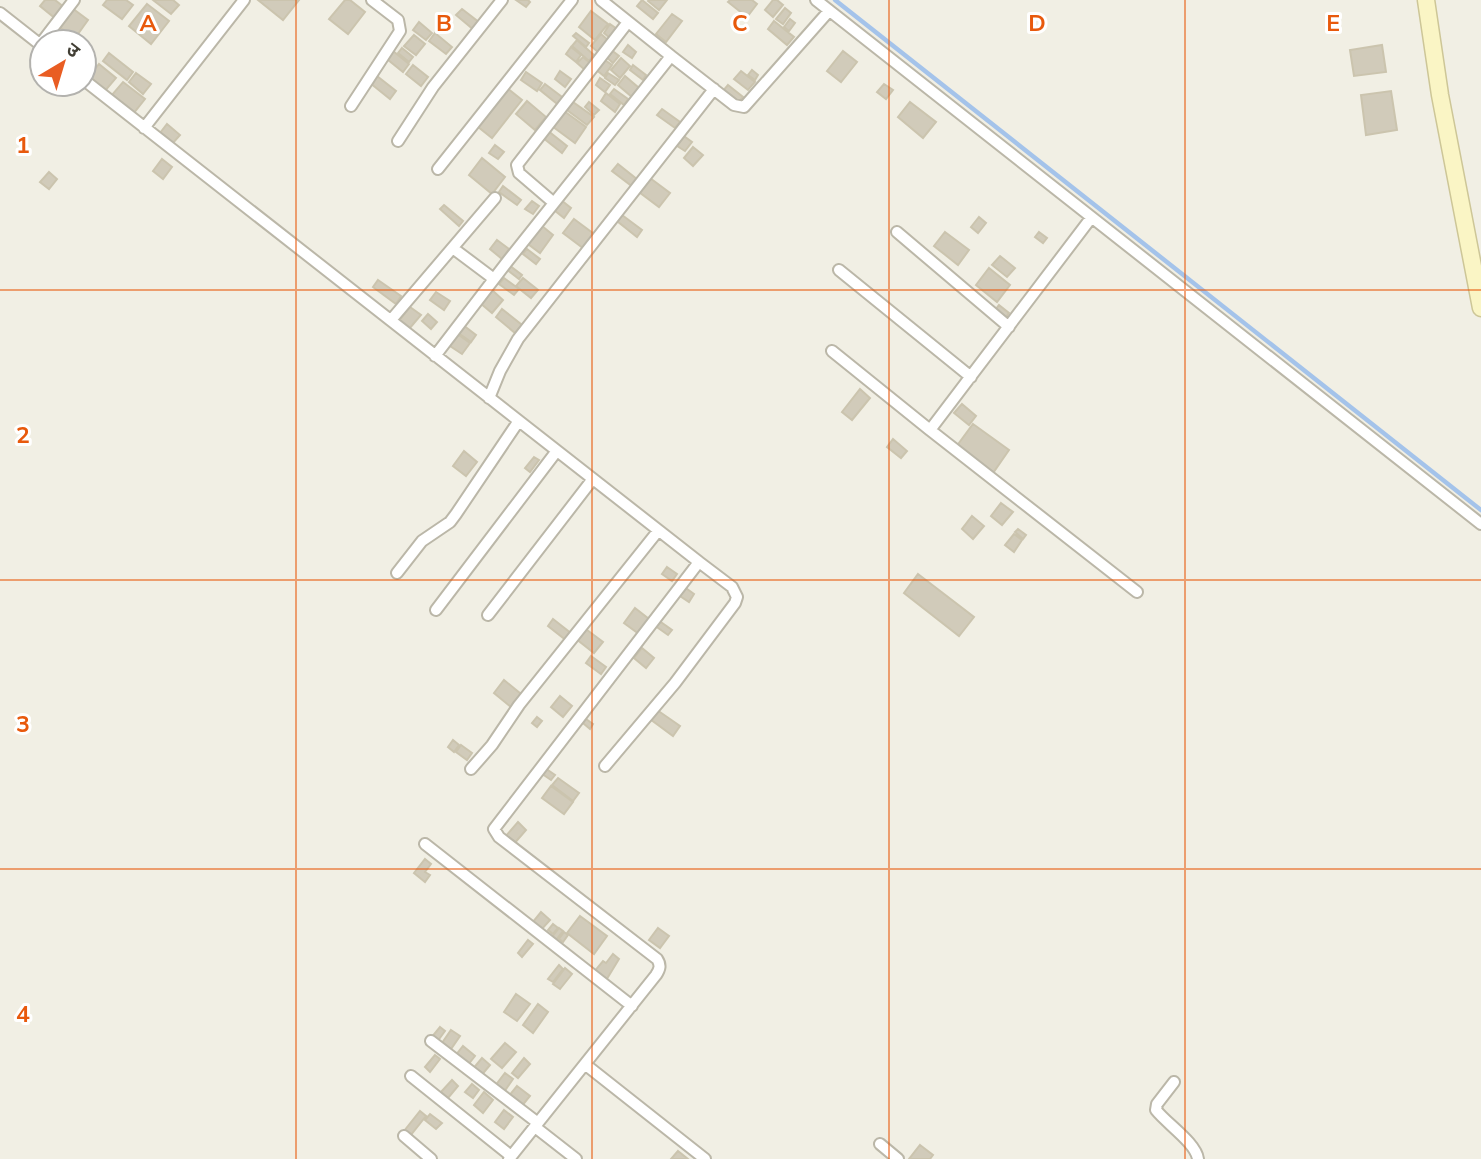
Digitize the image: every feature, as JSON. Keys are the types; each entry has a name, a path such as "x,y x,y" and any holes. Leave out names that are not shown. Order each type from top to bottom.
{"main road":[{"path":"1426,0 1440,95 1481,308"}],"street":[{"path":"54,28 74,0"},
{"path":"144,128 244,0"},
{"path":"351,106 400,31 398,20 372,0"},
{"path":"398,141 433,86 502,0"},
{"path":"438,169 572,0"},
{"path":"601,0 739,107 748,106 829,11"},
{"path":"816,0 1481,524"},
{"path":"0,13 28,34"},
{"path":"554,203 519,173 517,165 628,22"},
{"path":"435,356 671,56"},
{"path":"489,398 518,339 714,89"},
{"path":"98,91 732,587 737,597 735,603 675,683 605,766"},
{"path":"391,320 495,198"},
{"path":"930,430 1091,218"},
{"path":"897,232 1009,327"},
{"path":"454,249 494,279"},
{"path":"839,270 971,377"},
{"path":"832,351 1137,592"},
{"path":"397,573 422,541 450,522 518,422"},
{"path":"436,610 556,452"},
{"path":"488,615 593,480"},
{"path":"471,769 658,531"},
{"path":"411,1076 510,1158 660,968 657,958 499,837 494,829 699,562"},
{"path":"425,844 632,1006"},
{"path":"431,1041 576,1159"},
{"path":"586,1065 705,1159"},
{"path":"1174,1082 1157,1104 1156,1110 1196,1150 1198,1159"},
{"path":"404,1136 431,1159"},
{"path":"880,1144 898,1159"}],"building":[{"path":"45,0 55,0 65,8 56,19 40,6"},
{"path":"107,0 126,0 133,5 122,19 103,5"},
{"path":"153,0 173,0 179,5 171,14"},
{"path":"258,0 299,0 283,20"},
{"path":"345,0 350,0 365,12 348,34 329,19"},
{"path":"516,0 528,0 530,2 526,7"},
{"path":"642,0 658,13 653,19 637,6"},
{"path":"649,0 667,0 659,10"},
{"path":"752,0 757,4 747,17 728,2"},
{"path":"773,0 783,5 773,17 765,10"},
{"path":"147,4 169,21 151,44 129,26"},
{"path":"72,8 88,20 82,28 58,26"},
{"path":"785,8 791,13 783,24 776,19"},
{"path":"462,9 480,23 474,30 456,15"},
{"path":"591,11 608,24 595,40 579,27"},
{"path":"672,14 682,21 666,42 656,34"},
{"path":"790,19 795,23 789,31 784,27"},
{"path":"774,21 794,37 787,45 768,29"},
{"path":"419,22 432,33 426,40 413,30"},
{"path":"610,24 617,29 610,38 604,33"},
{"path":"435,33 452,47 446,54 429,41"},
{"path":"576,33 589,43 586,47 573,36"},
{"path":"601,34 608,40 598,52 591,46"},
{"path":"414,35 425,44 416,55 404,46"},
{"path":"577,40 594,55 589,61 572,46"},
{"path":"628,45 636,52 632,58 623,52"},
{"path":"1382,45 1386,72 1354,76 1350,50"},
{"path":"571,47 581,55 576,62 566,54"},
{"path":"402,48 413,57 409,62 398,53"},
{"path":"610,49 619,56 613,63 604,55"},
{"path":"393,51 409,64 403,72 387,59"},
{"path":"843,51 857,62 841,82 827,71"},
{"path":"109,53 133,72 127,80 103,61"},
{"path":"583,57 590,63 585,70 577,63"},
{"path":"602,58 612,65 604,76 594,68"},
{"path":"621,58 630,66 620,78 611,70"},
{"path":"98,65 116,78 105,91 98,86"},
{"path":"413,65 428,77 421,86 406,74"},
{"path":"633,65 646,75 643,80 630,70"},
{"path":"752,70 758,75 755,80 748,75"},
{"path":"560,71 571,79 565,87 555,79"},
{"path":"741,71 755,82 748,90 734,79"},
{"path":"526,72 542,83 537,91 521,80"},
{"path":"136,73 151,84 143,94 129,82"},
{"path":"608,73 619,80 615,85 605,78"},
{"path":"377,76 396,91 390,99 370,83"},
{"path":"625,76 639,88 632,97 618,85"},
{"path":"600,78 610,85 605,92 596,85"},
{"path":"123,82 145,99 133,114 111,96"},
{"path":"545,84 566,100 561,107 540,90"},
{"path":"884,84 893,90 886,99 877,92"},
{"path":"728,85 743,97 737,104 722,92"},
{"path":"507,88 522,100 492,138 477,126"},
{"path":"614,89 628,99 624,105 610,94"},
{"path":"1391,91 1397,130 1366,135 1361,95"},
{"path":"606,93 620,104 615,112 601,101"},
{"path":"527,101 546,117 535,130 516,114"},
{"path":"573,102 594,117 587,125 567,110"},
{"path":"589,102 599,110 594,115 585,107"},
{"path":"910,102 936,122 923,138 898,117"},
{"path":"662,109 680,122 675,128 657,115"},
{"path":"564,111 586,127 575,143 552,126"},
{"path":"167,124 180,135 173,143 160,133"},
{"path":"547,130 567,146 562,153 542,137"},
{"path":"681,134 692,142 685,151 674,144"},
{"path":"495,145 504,152 498,159 489,153"},
{"path":"693,147 703,155 693,166 684,158"},
{"path":"482,158 505,177 492,194 469,175"},
{"path":"162,159 172,167 163,179 153,171"},
{"path":"618,164 638,180 633,187 612,171"},
{"path":"49,172 57,179 49,189 40,182"},
{"path":"650,178 670,193 659,207 639,192"},
{"path":"503,186 521,200 517,205 499,192"},
{"path":"561,200 571,208 564,218 554,210"},
{"path":"532,201 539,206 533,214 525,209"},
{"path":"444,205 463,221 459,226 440,209"},
{"path":"622,215 642,230 637,237 617,221"},
{"path":"979,217 986,223 978,233 971,227"},
{"path":"574,219 594,234 583,248 563,233"},
{"path":"542,226 553,235 540,253 528,244"},
{"path":"945,232 969,250 958,265 934,246"},
{"path":"1039,232 1047,238 1043,243 1035,237"},
{"path":"497,240 509,249 502,259 490,249"},
{"path":"527,249 540,259 536,264 523,254"},
{"path":"1000,256 1015,268 1007,277 992,265"},
{"path":"509,265 522,275 519,279 506,269"},
{"path":"989,268 1010,285 997,302 976,285"},
{"path":"504,278 519,289 514,295 499,284"},
{"path":"523,278 538,290 531,298 516,286"},
{"path":"378,280 401,296 396,304 373,287"},
{"path":"492,290 503,300 492,313 480,303"},
{"path":"436,292 450,301 444,310 430,300"},
{"path":"999,305 1009,313 1003,321 993,313"},
{"path":"410,307 421,315 409,329 399,321"},
{"path":"502,309 522,325 515,333 496,317"},
{"path":"428,314 437,322 431,329 422,321"},
{"path":"463,325 476,335 471,342 457,332"},
{"path":"456,333 470,343 462,354 447,344"},
{"path":"860,389 870,398 852,420 842,412"},
{"path":"962,404 976,416 969,425 954,413"},
{"path":"973,424 1009,450 993,473 956,447"},
{"path":"893,439 907,451 901,458 887,447"},
{"path":"464,451 477,462 466,476 453,466"},
{"path":"534,457 539,460 530,472 525,468"},
{"path":"1001,503 1013,512 1002,525 991,516"},
{"path":"972,516 984,526 973,539 962,529"},
{"path":"1018,529 1026,535 1023,539 1015,532"},
{"path":"1014,534 1022,540 1014,552 1005,545"},
{"path":"667,567 677,574 672,581 662,574"},
{"path":"918,574 974,617 959,636 904,593"},
{"path":"683,586 694,594 689,602 677,594"},
{"path":"635,608 649,619 639,634 624,623"},
{"path":"553,619 572,634 567,641 548,626"},
{"path":"658,620 672,630 668,635 654,625"},
{"path":"583,627 603,642 594,653 575,638"},
{"path":"642,648 654,658 646,668 634,658"},
{"path":"591,656 606,667 601,674 586,663"},
{"path":"504,680 521,694 511,707 494,693"},
{"path":"560,696 572,706 563,717 551,707"},
{"path":"657,710 680,726 673,736 650,719"},
{"path":"537,717 542,721 537,727 532,723"},
{"path":"586,719 593,724 590,729 583,723"},
{"path":"453,740 459,745 454,752 448,747"},
{"path":"461,745 472,753 467,760 456,752"},
{"path":"542,766 555,775 551,780 538,771"},
{"path":"558,778 579,793 573,801 552,785"},
{"path":"551,786 573,802 564,814 542,798"},
{"path":"518,822 526,830 513,845 505,837"},
{"path":"425,859 431,864 425,872 430,875 425,882 414,873"},
{"path":"541,912 550,920 541,930 532,923"},
{"path":"580,916 607,936 594,954 567,933"},
{"path":"553,924 558,928 553,934 548,930"},
{"path":"559,928 563,931 556,940 552,937"},
{"path":"658,928 669,936 660,948 649,940"},
{"path":"564,932 568,935 563,942 559,939"},
{"path":"528,940 533,944 522,957 518,953"},
{"path":"613,954 619,959 605,982 593,973"},
{"path":"559,965 563,969 553,982 548,979"},
{"path":"565,968 572,974 560,989 553,984"},
{"path":"516,994 530,1004 517,1021 504,1012"},
{"path":"538,1004 548,1012 533,1033 523,1025"},
{"path":"440,1027 445,1031 437,1042 431,1038"},
{"path":"451,1030 460,1036 451,1049 442,1043"},
{"path":"505,1043 516,1052 502,1068 491,1059"},
{"path":"463,1046 475,1056 467,1066 455,1056"},
{"path":"435,1055 440,1059 430,1072 425,1067"},
{"path":"482,1058 490,1065 480,1077 472,1070"},
{"path":"524,1058 530,1064 518,1078 512,1073"},
{"path":"505,1073 513,1079 504,1092 495,1086"},
{"path":"452,1080 458,1086 448,1098 441,1092"},
{"path":"472,1084 479,1090 473,1098 465,1092"},
{"path":"517,1086 530,1096 521,1107 508,1097"},
{"path":"484,1092 493,1100 483,1113 474,1105"},
{"path":"504,1110 513,1117 504,1129 495,1122"},
{"path":"420,1111 426,1116 410,1136 404,1131"},
{"path":"430,1114 442,1123 436,1129 425,1120"},
{"path":"920,1145 933,1155 930,1159 909,1159"},
{"path":"678,1151 688,1159 671,1159"}],"waterway":[{"path":"835,0 1481,510"}]}
